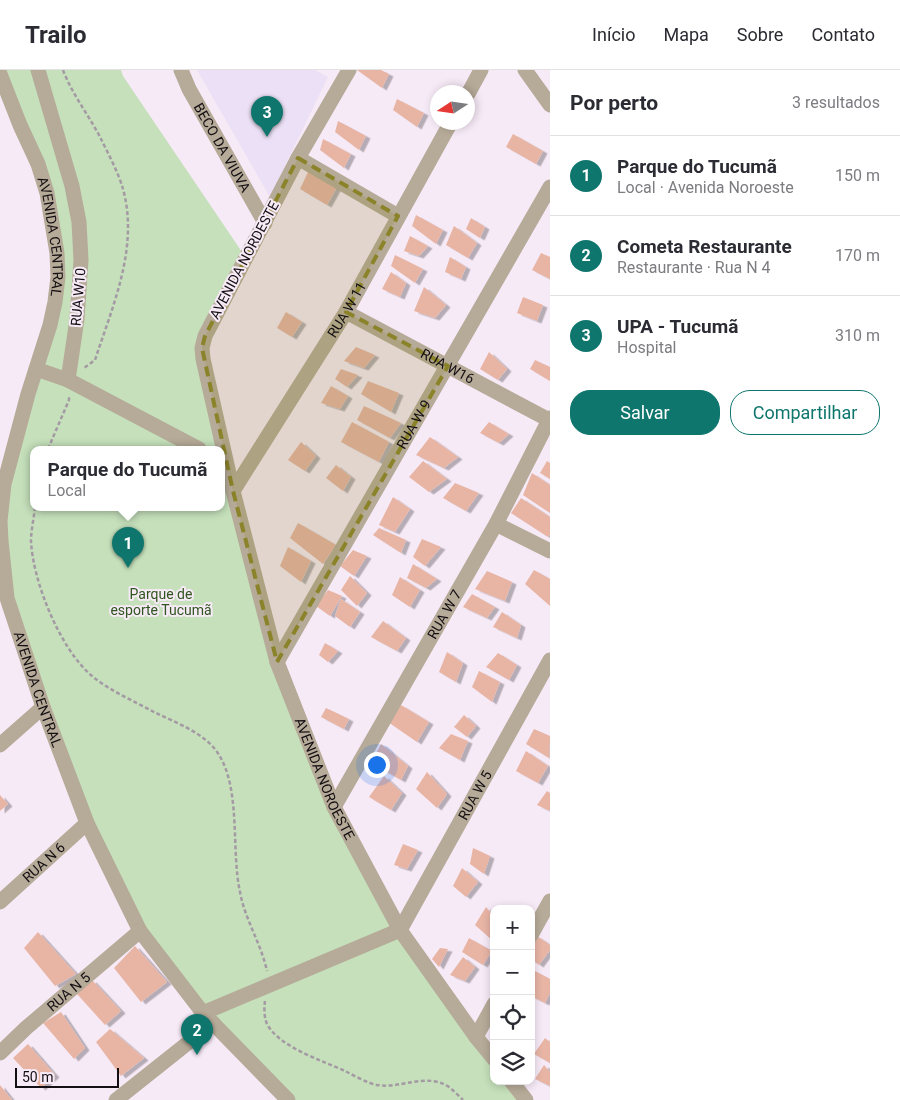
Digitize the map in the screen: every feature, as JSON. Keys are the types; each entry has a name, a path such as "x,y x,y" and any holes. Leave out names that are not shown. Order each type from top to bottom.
{"street":[{"name":"RUA W10","path":"38,70 72,186 80,222 81,260 78,319 68,380"},
{"name":"BECO DA VIUVA","path":"181,70 189,89 265,223"},
{"name":"AVENIDA NORDESTE","path":"221,446 203,359 202,343 298,158 349,70"},
{"path":"473,85 481,70"},
{"path":"525,70 550,105"},
{"name":"AVENIDA CENTRAL","path":"3,73 20,125 38,164 46,193 57,253 58,276 55,302 4,484 0,521 3,600 87,823 140,931 208,1018 288,1100"},
{"name":"RUA W 11","path":"233,491 346,312 446,130"},
{"path":"298,158 398,216"},
{"name":"RUA W 9","path":"277,662 550,187"},
{"name":"RUA W16","path":"346,312 549,419"},
{"path":"36,369 68,380 193,446"},
{"name":"RUA W 7","path":"334,807 496,524 549,419"},
{"name":"AVENIDA NOROESTE","path":"225,463 277,662 334,807 400,930 490,1055"},
{"path":"496,524 550,551"},
{"name":"RUA W 5","path":"400,930 550,660"},
{"path":"0,745 43,707"},
{"name":"RUA N 6","path":"0,902 87,823"},
{"path":"535,928 550,901"},
{"path":"116,1100 208,1018 267,986 400,930"},
{"name":"RUA N 5","path":"0,1053 26,1028 140,931"},
{"path":"476,1037 490,1011"},
{"path":"514,1085 526,1100"}],"path":[{"path":"49,446 69,400 68,380 95,360 122,278 129,229 123,189 100,137 68,83 63,70"},
{"path":"34,511 31,539 35,572 49,611 73,654 92,675 115,691 206,739 220,755 228,775 232,793 237,878 244,912 264,957 268,974 264,1007 267,1024 276,1035 294,1048 375,1084 392,1086 421,1080 434,1081 448,1086 463,1100"}],"highlighted area":[{"path":"298,158 398,216 346,312 448,366 277,662 233,491 202,348 205,336"}],"shaded area":[{"path":"197,70 315,70 328,77 270,197"}],"green space":[{"name":"Parque de esporte Tucumã","path":"0,70 121,70 123,76 242,252 202,348 288,691 400,930 490,1054 490,1085 514,1085 526,1100 289,1100 140,931 87,823 7,598 4,484 56,289 53,229"}],"building":[{"path":"357,70 381,70 389,74 382,88"},
{"path":"397,99 424,113 417,127 393,110"},
{"path":"338,121 366,136 359,150 335,132"},
{"path":"513,134 543,151 536,164 506,147"},
{"path":"323,139 351,154 344,168 320,150"},
{"path":"309,170 337,187 327,205 300,189"},
{"path":"416,215 443,230 436,244 412,226"},
{"path":"471,218 485,227 480,238 466,229"},
{"path":"454,226 477,243 468,258 446,245"},
{"path":"410,236 428,246 419,256 404,251"},
{"path":"541,253 550,257 550,279 532,270"},
{"path":"395,255 423,269 415,283 391,266"},
{"path":"450,257 466,267 461,279 445,272"},
{"path":"391,272 406,283 400,297 382,289"},
{"path":"424,287 446,305 435,318 414,311"},
{"path":"523,297 543,305 537,321 517,313"},
{"path":"286,312 302,322 292,337 277,328"},
{"path":"356,347 375,355 364,368 344,361"},
{"path":"489,352 507,369 498,380 480,369"},
{"path":"535,360 550,367 550,381 530,369"},
{"path":"341,369 358,375 347,387 335,379"},
{"path":"368,381 399,393 391,412 361,394"},
{"path":"331,386 348,396 340,409 321,403"},
{"path":"364,406 401,423 390,438 357,420"},
{"path":"352,422 389,442 379,462 341,442"},
{"path":"489,422 509,434 499,443 480,433"},
{"path":"430,437 458,457 444,468 416,455"},
{"path":"301,442 316,456 305,471 288,460"},
{"path":"423,461 447,479 429,492 409,477"},
{"path":"547,461 550,463 550,479 540,473"},
{"path":"336,465 351,477 343,491 326,478"},
{"path":"532,473 550,485 550,513 523,495"},
{"path":"455,483 479,493 466,511 443,498"},
{"path":"393,497 410,509 395,532 379,525"},
{"path":"521,498 550,517 550,534 548,537 511,513"},
{"path":"298,523 336,545 323,564 290,538"},
{"path":"379,528 406,540 401,553 373,535"},
{"path":"422,539 441,547 425,566 413,557"},
{"path":"288,547 311,561 301,582 280,566"},
{"path":"353,550 367,556 354,576 340,566"},
{"path":"413,564 437,579 426,588 407,578"},
{"path":"534,570 550,579 550,606 525,584"},
{"path":"487,571 512,582 505,601 475,589"},
{"path":"350,576 367,593 357,606 341,590"},
{"path":"400,577 420,590 410,607 392,595"},
{"path":"328,590 342,596 330,616 316,606"},
{"path":"472,594 495,607 487,618 463,607"},
{"path":"341,599 360,612 350,627 335,616"},
{"path":"502,612 521,625 517,638 493,627"},
{"path":"383,621 406,638 397,651 371,637"},
{"path":"325,643 338,651 328,662 319,655"},
{"path":"447,652 463,663 456,682 439,672"},
{"path":"498,653 517,665 509,680 486,667"},
{"path":"479,671 500,682 492,702 472,687"},
{"path":"401,705 429,722 417,742 388,722"},
{"path":"326,708 349,719 344,729 321,717"},
{"path":"464,715 476,726 467,737 454,727"},
{"path":"534,729 550,736 549,758 526,744"},
{"path":"451,734 468,741 460,760 439,748"},
{"path":"381,744 408,766 401,780 371,763"},
{"path":"526,751 548,766 538,783 516,771"},
{"path":"427,772 447,794 437,808 416,789"},
{"path":"384,776 402,793 391,810 369,797"},
{"path":"547,791 550,793 550,811 537,805"},
{"path":"0,795 8,804 0,811"},
{"path":"403,844 418,850 407,869 394,865"},
{"path":"473,848 490,856 484,874 470,864"},
{"path":"462,868 478,882 466,897 453,886"},
{"path":"486,907 490,912 490,938 475,925"},
{"path":"38,932 76,974 55,986 24,948"},
{"path":"537,936 550,945 550,950 539,965 535,962 535,940"},
{"path":"469,938 490,950 490,954 483,965 462,952"},
{"path":"135,946 167,982 141,1002 114,968"},
{"path":"440,948 448,949 439,967 432,959"},
{"path":"463,957 475,967 465,981 450,975"},
{"path":"535,971 550,979 550,993 545,1003 535,998"},
{"path":"92,980 121,1011 105,1025 77,994"},
{"path":"61,1012 85,1048 74,1059 43,1023"},
{"path":"110,1029 144,1058 121,1076 96,1042"},
{"path":"545,1038 550,1042 550,1063 535,1055"},
{"path":"28,1044 55,1075 41,1088 13,1058"},
{"path":"544,1065 550,1072 550,1086 535,1079"},
{"path":"0,1085 12,1100 0,1100"}],"place":[{"name":"UPA - Tucumã","path":"267,137"},
{"name":"Parque do Tucumã","path":"128,568"},
{"name":"Cometa Restaurante","path":"197,1055"}]}
